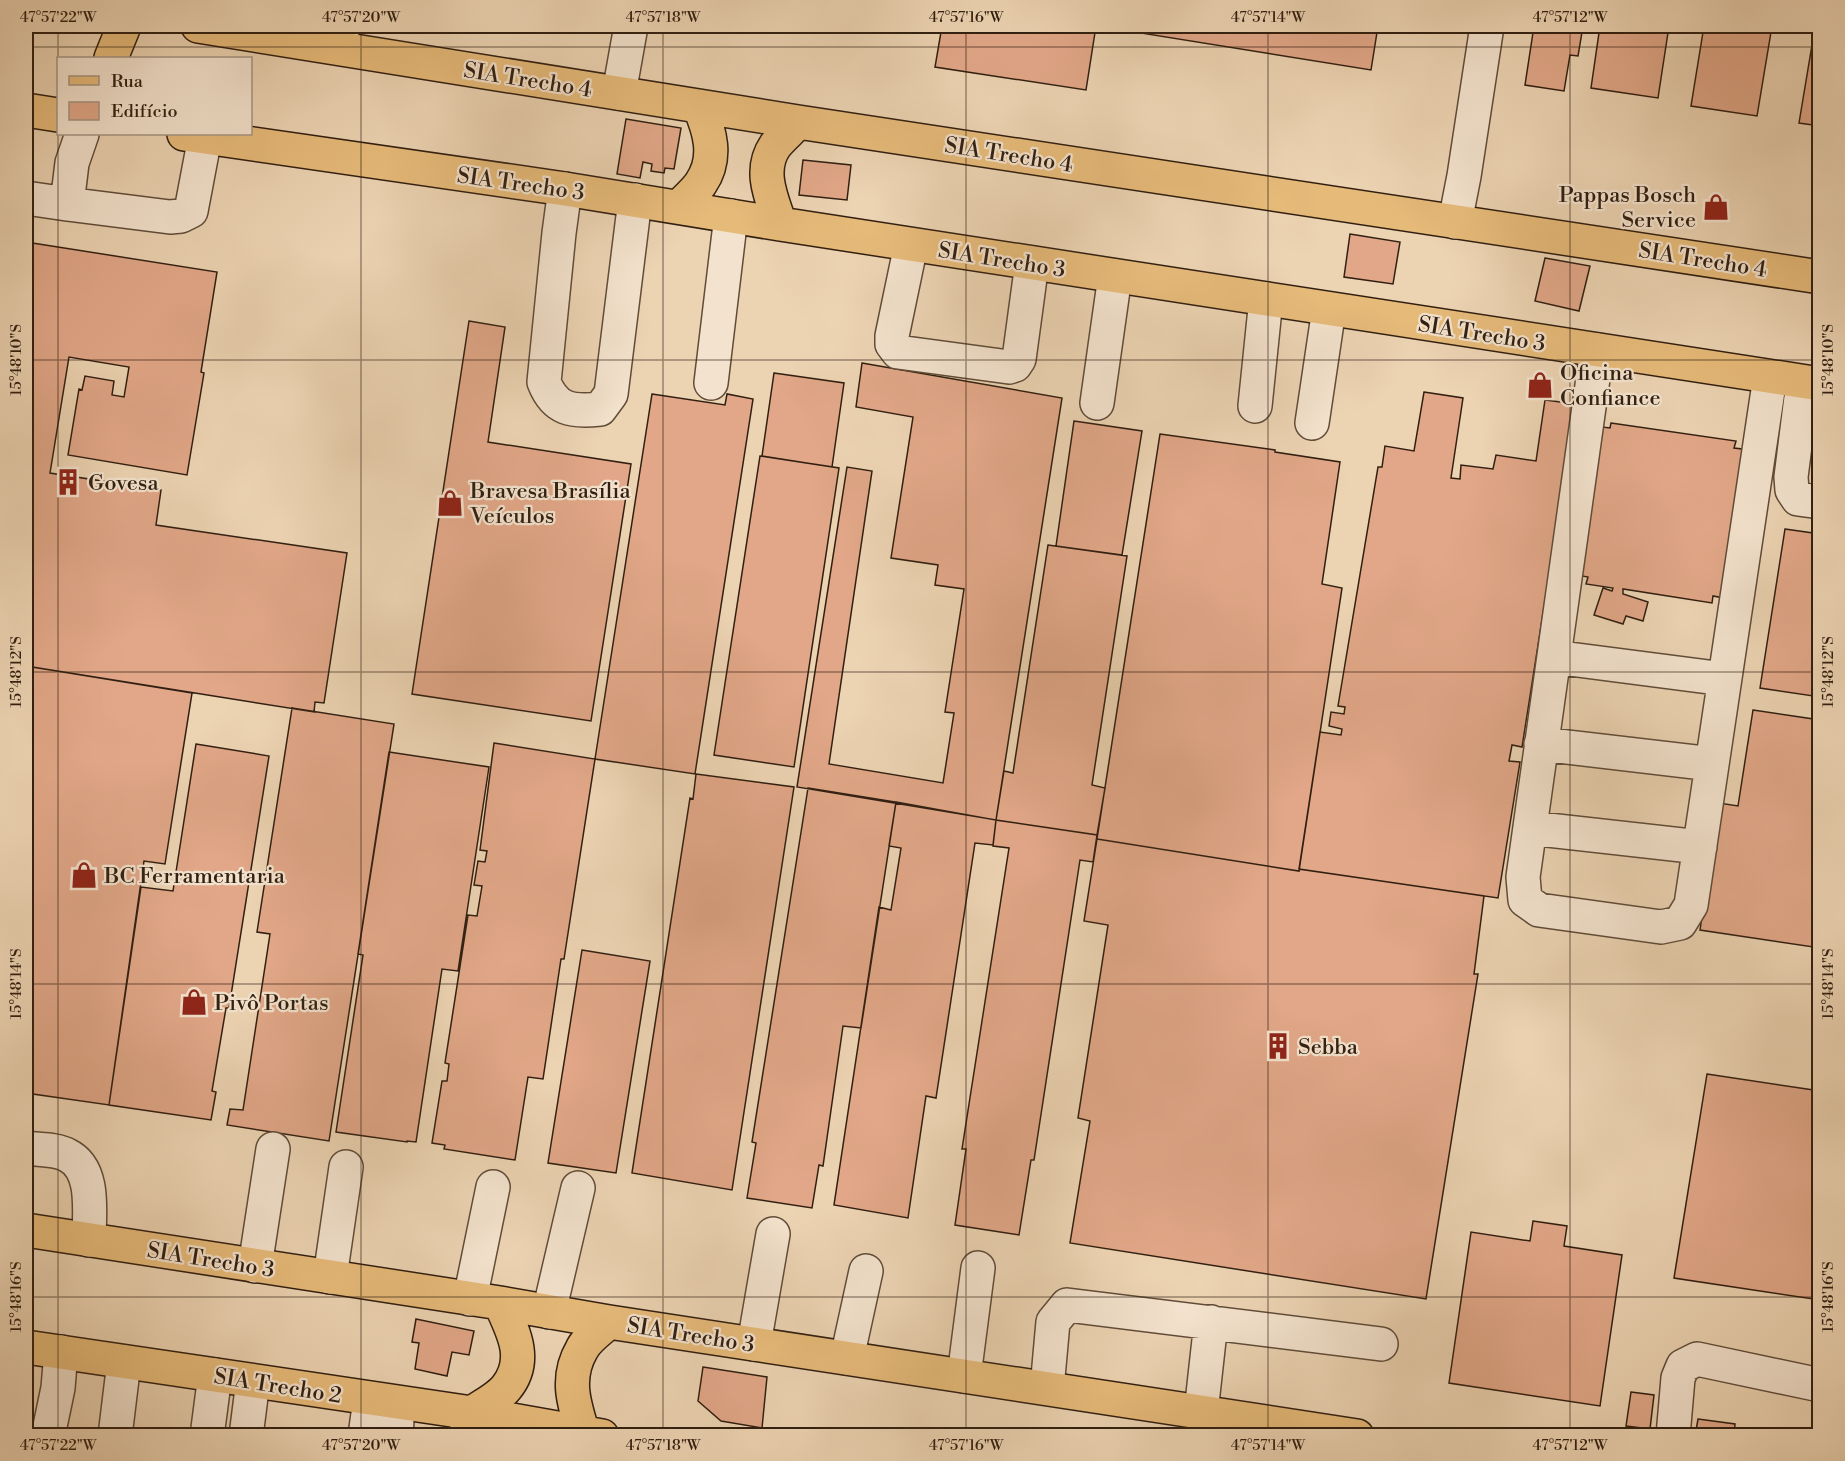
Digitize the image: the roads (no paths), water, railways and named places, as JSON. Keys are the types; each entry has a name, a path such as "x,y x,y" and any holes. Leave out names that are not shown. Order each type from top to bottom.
{"main road":[{"path":"111,57 124,26"},
{"name":"SIA Trecho 4","path":"198,26 341,37 619,93 699,106 1820,277"},
{"path":"679,207 702,182 711,158 710,130 699,106"},
{"path":"26,110 57,115"},
{"path":"780,224 768,188 766,166 774,147 798,122"},
{"name":"SIA Trecho 3","path":"194,135 565,189 911,245 1811,383"},
{"name":"SIA Trecho 3","path":"26,1230 1357,1436"},
{"path":"468,1424 506,1388 519,1365 516,1339 485,1301"},
{"path":"592,1434 572,1399 573,1372 582,1348 609,1322"},
{"name":"SIA Trecho 2","path":"26,1347 384,1401 468,1424 592,1434"}],"lane":[{"path":"619,93 631,26"},
{"path":"1455,222 1487,26"},
{"path":"67,204 72,163 82,135"},
{"path":"26,198 170,217 181,216 191,211 194,135"},
{"path":"565,189 544,382 549,394 561,406 579,411 600,409 612,394 635,200"},
{"path":"711,383 731,216"},
{"path":"911,245 892,336 892,344 898,352 1009,367 1015,365 1019,359 1032,263"},
{"path":"1096,403 1115,276"},
{"path":"1255,406 1266,299"},
{"path":"1312,423 1329,309"},
{"path":"1597,350 1523,877 1525,900 1539,910 1661,927 1680,923 1691,905 1770,377"},
{"path":"1811,383 1791,484 1798,499 1820,502"},
{"path":"1554,657 1724,679"},
{"path":"1541,744 1712,764"},
{"path":"1530,828 1700,847"},
{"path":"26,1148 66,1154 81,1166 89,1192 89,1240"},
{"path":"255,1266 273,1149"},
{"path":"330,1277 346,1167"},
{"path":"485,1301 493,1187"},
{"path":"549,1312 578,1188"},
{"path":"754,1344 773,1234"},
{"path":"964,1376 978,1268"},
{"path":"847,1358 866,1271"},
{"path":"1047,1388 1053,1322 1066,1305 1381,1344"},
{"path":"1201,1412 1211,1322"},
{"path":"48,1436 58,1388 61,1352"},
{"path":"1673,1436 1678,1378 1683,1366 1697,1359 1820,1385"},
{"path":"115,1436 124,1362"},
{"path":"207,1436 215,1375"},
{"path":"246,1436 253,1381"},
{"path":"365,1436 384,1401"},
{"path":"384,1401 396,1436"}],"place":[{"name":"Pappas Bosch Service","path":"1716,207"},
{"name":"Oficina Confiance","path":"1540,385"},
{"name":"Govesa","path":"68,482"},
{"name":"Bravesa Brasília Veículos","path":"450,503"},
{"name":"BC Ferramentaria","path":"84,875"},
{"name":"Pivô Portas","path":"194,1002"},
{"name":"Sebba","path":"1278,1046"}]}
